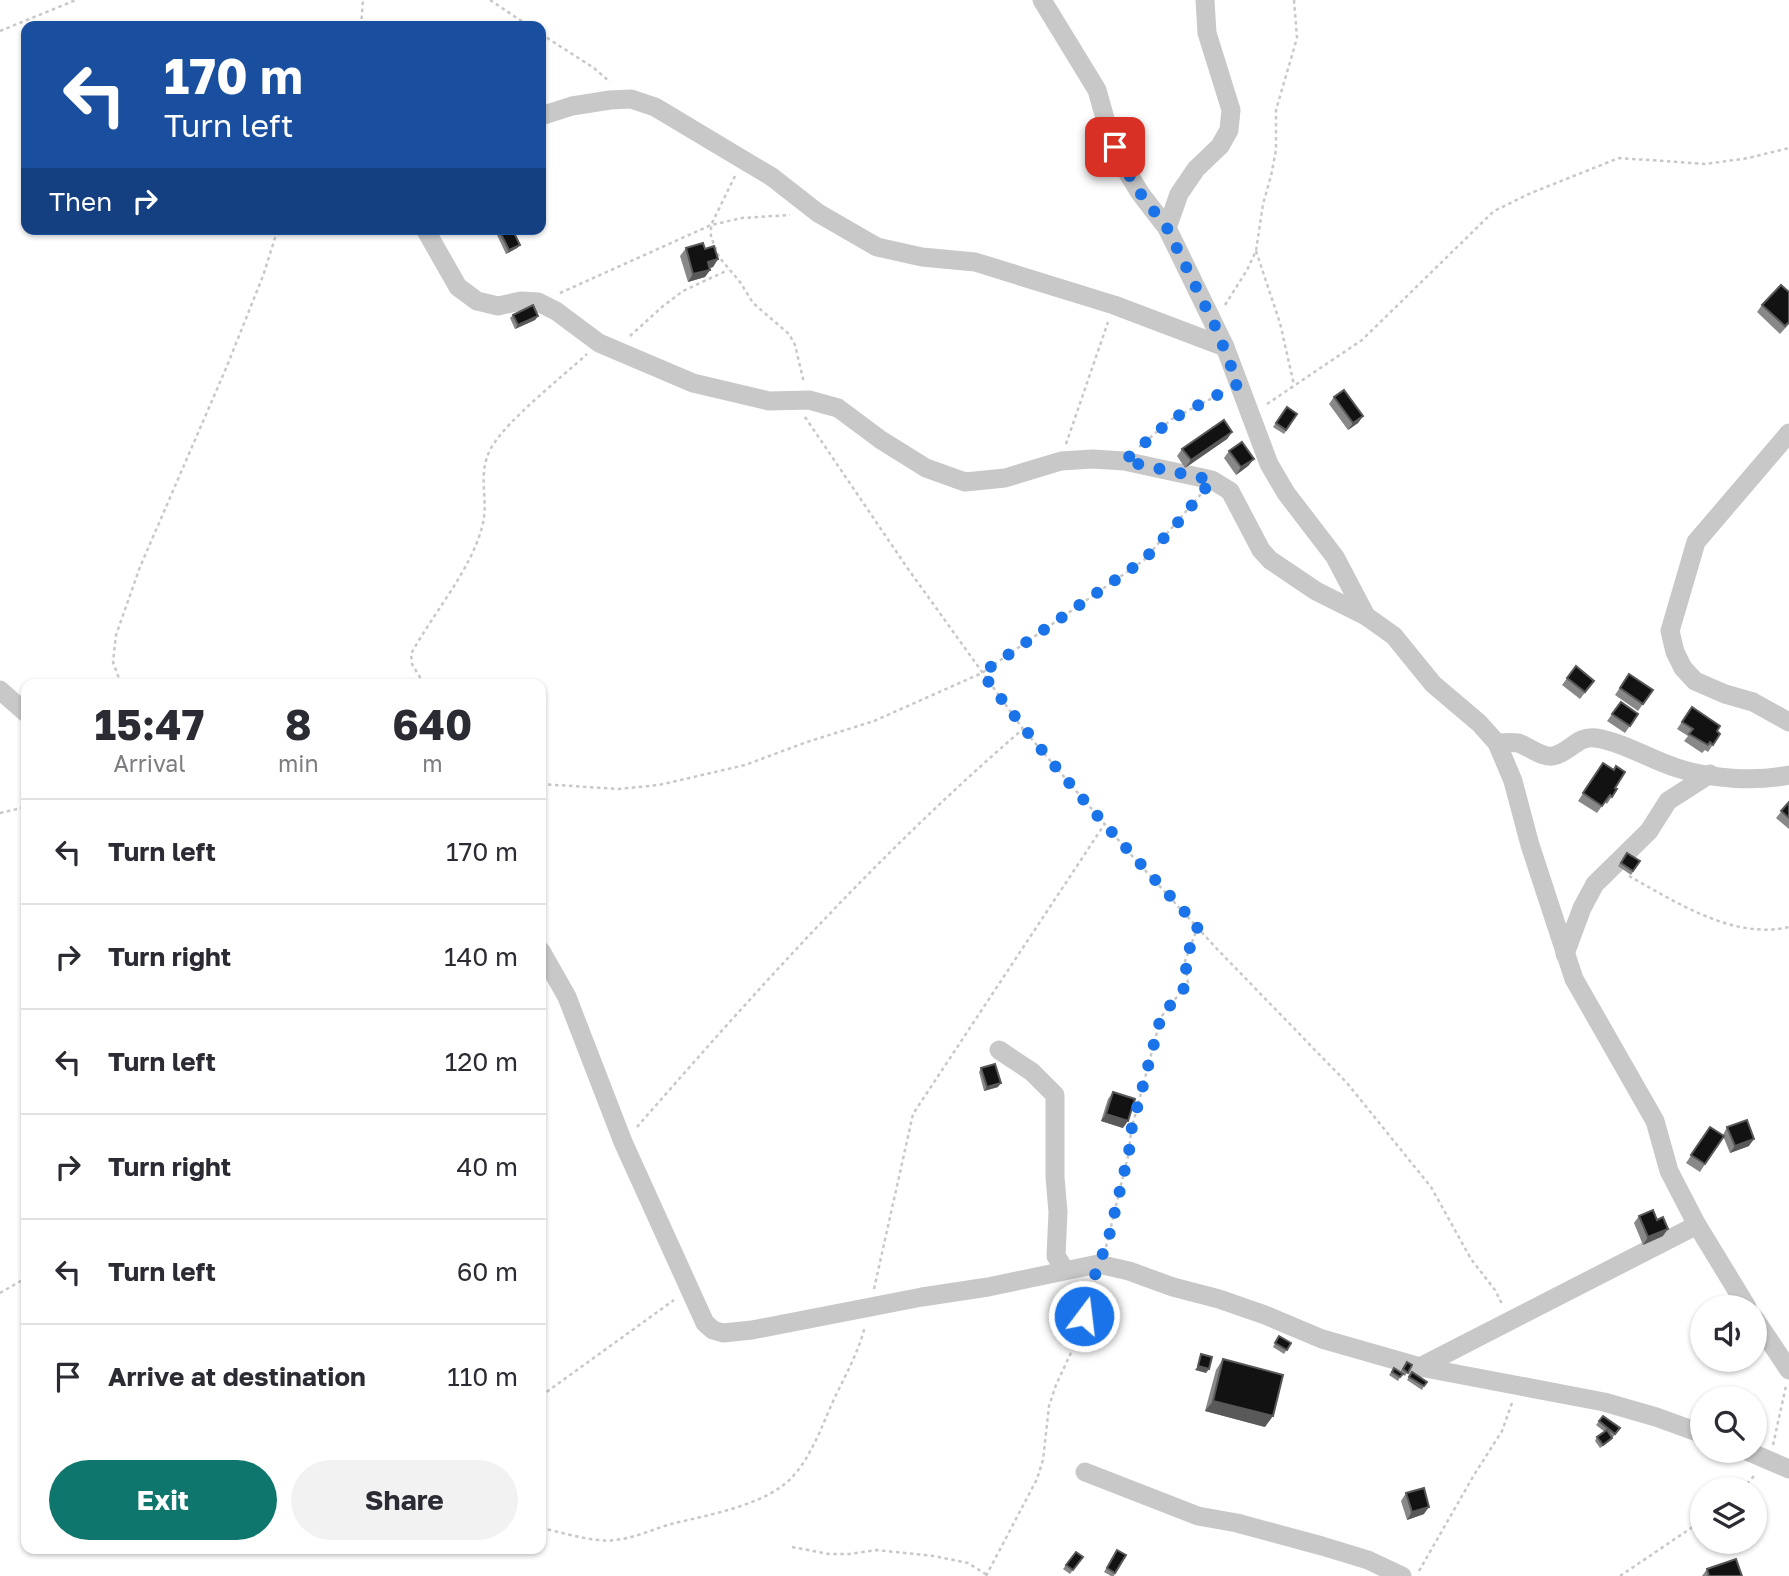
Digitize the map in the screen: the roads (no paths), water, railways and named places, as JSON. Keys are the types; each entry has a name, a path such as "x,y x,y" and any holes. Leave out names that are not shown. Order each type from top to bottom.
{"street":[{"path":"1042,0 1097,90 1108,129 1123,165 1167,228 1216,328 1269,464 1293,502 1335,556 1366,616"},
{"path":"1167,228 1179,194 1196,169 1220,146 1229,130 1231,110 1207,33 1205,0"},
{"path":"546,114 572,106 631,100 655,107 772,177 818,214 877,247 922,257 975,262 1114,305 1225,347"},
{"path":"428,235 458,287 477,301 498,306 521,301 538,302 607,346 693,383 769,401 800,400 838,408 881,440 926,468 965,482 1005,478 1060,461 1093,459 1124,461 1212,480 1230,491 1261,550 1270,560 1316,591 1366,616 1394,636 1433,684 1479,723 1497,743 1513,781 1574,979 1654,1121 1669,1171 1697,1225 1740,1295"},
{"path":"1789,433 1696,542 1670,631 1675,652 1683,668 1695,681 1753,702 1789,722"},
{"path":"0,690 21,709"},
{"path":"1497,743 1516,743 1548,756 1556,756 1581,740 1594,738 1625,746 1677,768 1750,778 1789,775"},
{"path":"1565,954 1588,894 1649,831 1668,801 1710,774"},
{"path":"546,960 567,997 623,1142 705,1323 713,1330 723,1333 752,1330 1098,1264 1129,1271 1172,1287 1219,1298 1265,1314 1322,1339 1420,1367 1604,1402 1690,1429"},
{"path":"999,1050 1032,1072 1055,1095 1055,1177 1058,1212 1056,1256 1065,1270"},
{"path":"1420,1367 1697,1225"},
{"path":"1767,1339 1788,1375"},
{"path":"1767,1458 1789,1469"},
{"path":"1084,1472 1198,1516 1237,1523 1322,1546 1368,1560 1402,1576"}]}
